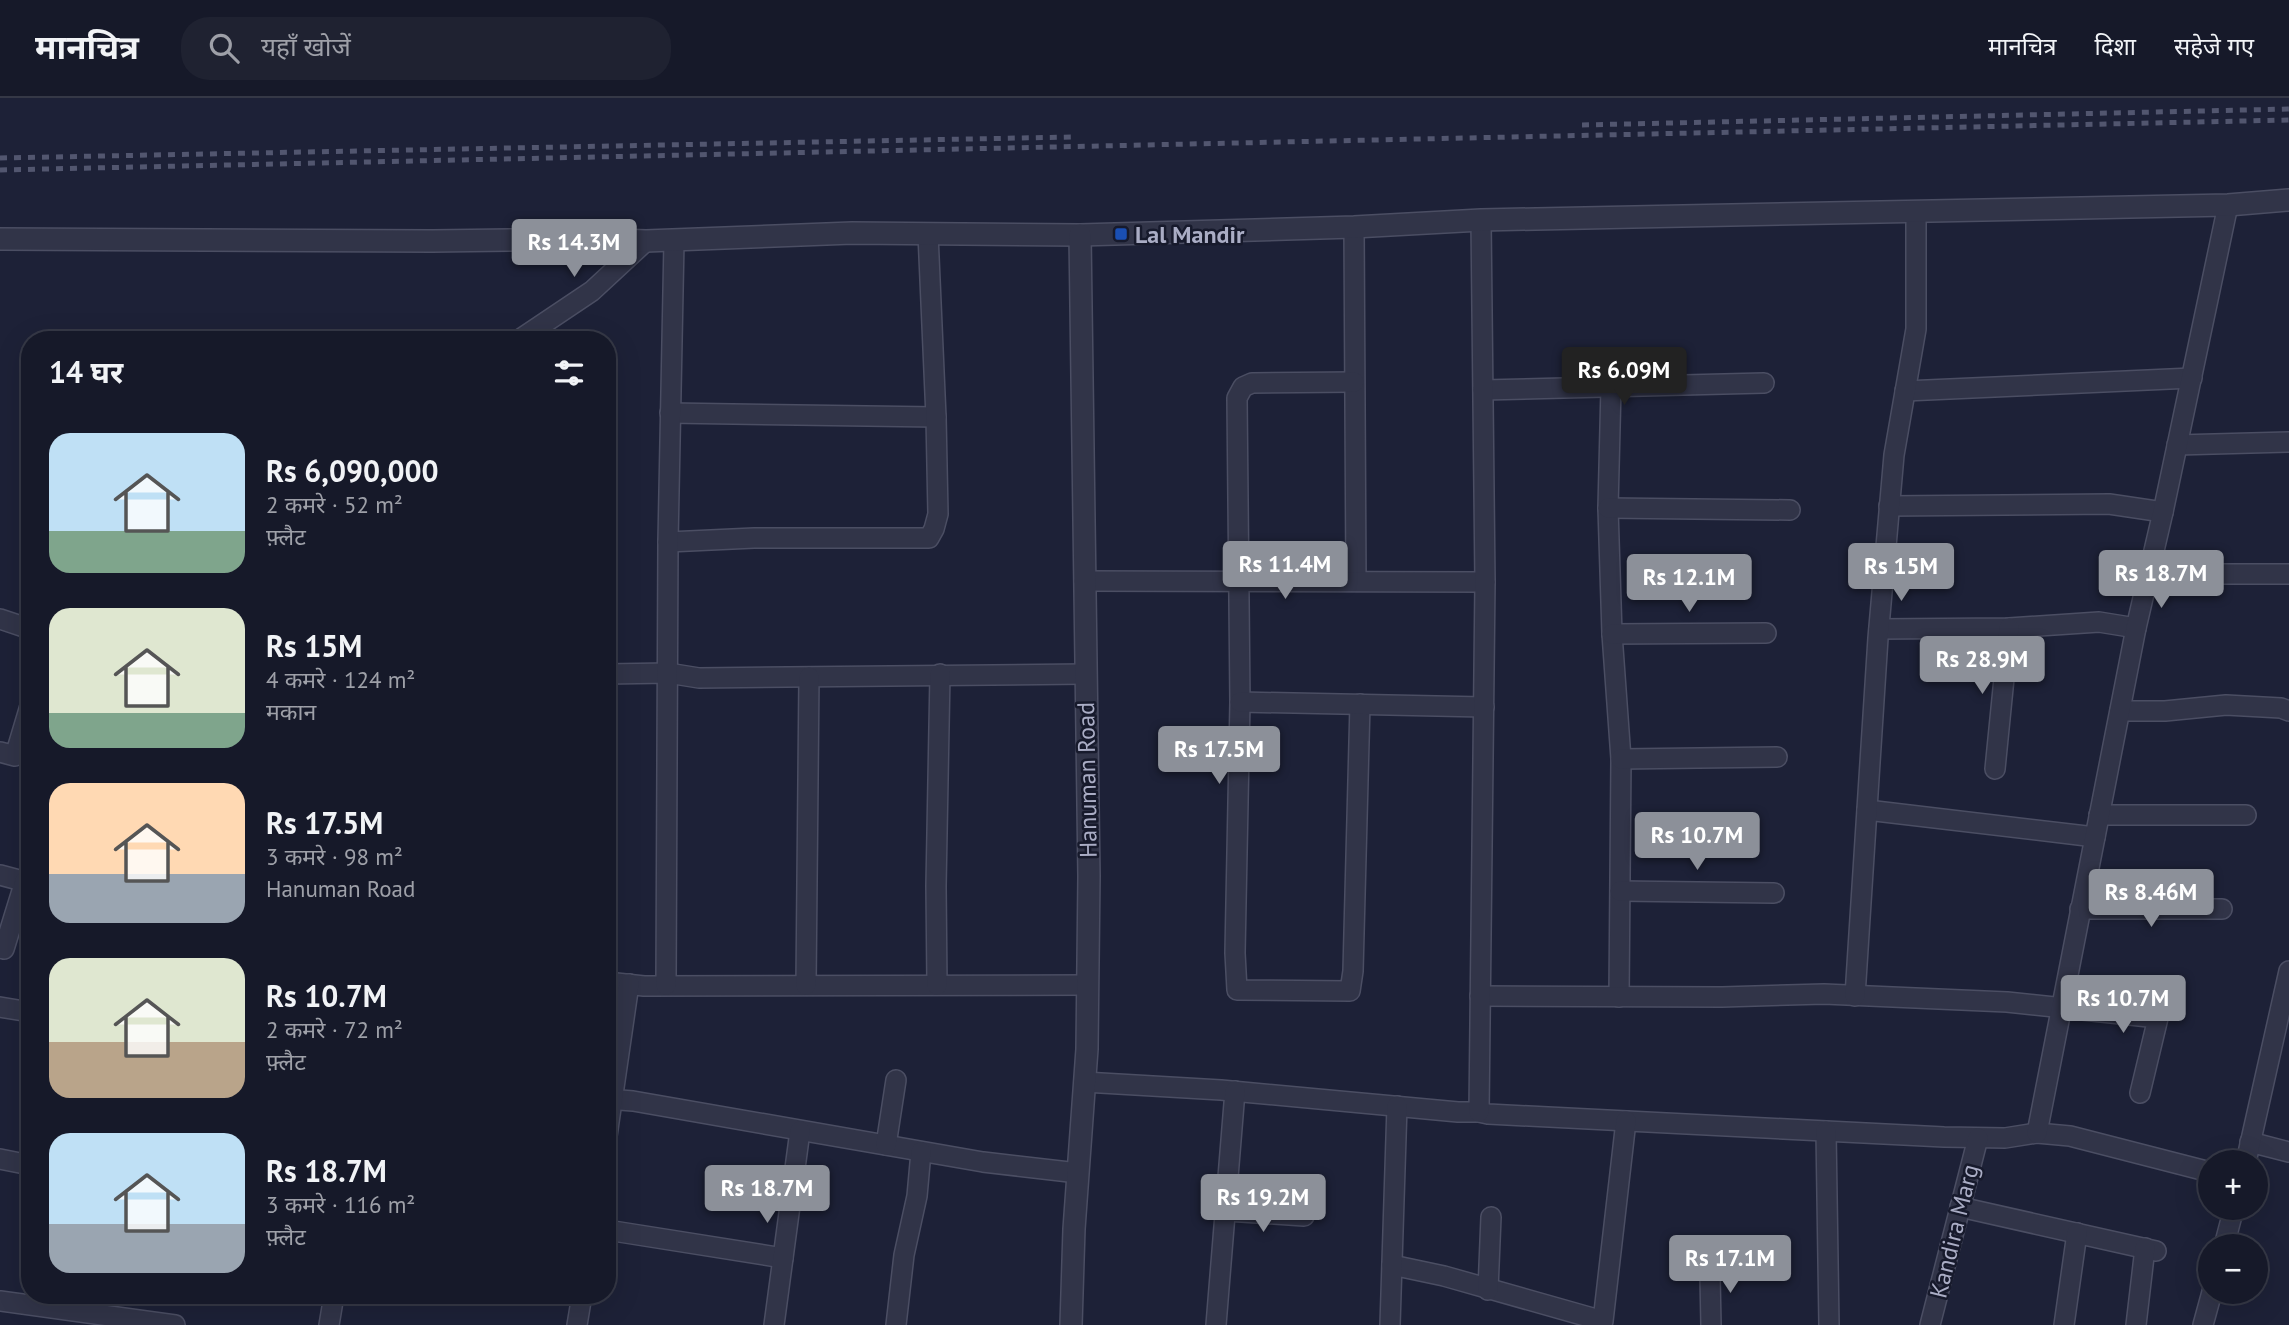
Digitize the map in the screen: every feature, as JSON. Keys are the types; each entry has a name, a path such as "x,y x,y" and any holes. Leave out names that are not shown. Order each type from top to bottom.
{"street":[{"path":"0,239 432,242 592,239 646,242 852,233 1080,235 1353,227 1481,220 2228,205 2289,200"},
{"path":"2037,1133 2136,628 2228,205"},
{"path":"1854,996 1889,506 1894,455 1916,329 1916,211"},
{"path":"1479,1112 1485,582 1481,220"},
{"path":"1353,227 1356,581"},
{"path":"668,542 754,538 929,538 938,514 928,234"},
{"name":"Hanuman Road","path":"1071,1325 1088,985 1089,876 1080,235"},
{"path":"666,985 668,542 674,241"},
{"path":"543,331 565,308 592,291 646,242"},
{"path":"1905,391 2192,378"},
{"path":"1354,382 1252,383 1243,387 1237,398 1240,702 1237,990 1350,991 1353,971 1360,704"},
{"path":"1483,390 1765,383"},
{"path":"1611,387 1608,508 1620,759 1619,997"},
{"path":"670,413 936,417"},
{"path":"2177,445 2289,442"},
{"path":"1889,506 2109,504 2163,512"},
{"path":"1608,508 1790,510"},
{"path":"2149,574 2289,574"},
{"path":"1084,581 1485,582"},
{"path":"0,619 21,626"},
{"path":"1879,629 2009,628 2099,622 2136,628"},
{"path":"1995,769 2009,628"},
{"path":"1612,635 1766,633"},
{"path":"616,674 668,673 699,678 1085,674"},
{"path":"937,985 940,674"},
{"path":"806,985 809,677"},
{"path":"1240,702 1484,707"},
{"path":"2120,711 2165,711 2226,705 2281,708 2289,711"},
{"path":"0,752 15,756 21,736"},
{"path":"1620,759 1777,757"},
{"path":"1867,810 2095,837"},
{"path":"2099,815 2246,815"},
{"path":"0,875 21,880"},
{"path":"1620,891 1774,894"},
{"path":"4,948 21,899"},
{"path":"2080,909 2222,909"},
{"path":"2248,1150 2288,981"},
{"path":"616,983 1088,985"},
{"path":"616,1063 629,984"},
{"path":"1480,996 1854,996 2007,1002 2158,1018 2140,1093"},
{"path":"0,1007 21,1010"},
{"path":"886,1145 895,1080"},
{"path":"1084,1082 1235,1091 1489,1114 1978,1138 2005,1138 2037,1133 2070,1136 2198,1169"},
{"path":"1216,1325 1235,1091"},
{"path":"616,1100 983,1163 1078,1172"},
{"path":"1390,1325 1397,1106"},
{"path":"1392,1265 1444,1276 1603,1321 1626,1121"},
{"path":"774,1325 800,1131"},
{"path":"1826,1131 1829,1325"},
{"name":"Kandira Marg","path":"1930,1325 1978,1138"},
{"path":"2250,1142 2289,1152"},
{"path":"896,1325 904,1255 917,1196 921,1152"},
{"path":"0,1159 21,1163"},
{"path":"1960,1207 2151,1250 2136,1325"},
{"path":"1226,1211 1304,1216"},
{"path":"1488,1290 1492,1217"},
{"path":"616,1231 783,1258"},
{"path":"2065,1325 2077,1233"},
{"path":"1710,1276 1711,1325"},
{"path":"0,1301 21,1304"},
{"path":"22,1304 175,1325"},
{"path":"330,1325 333,1304"},
{"path":"577,1325 580,1304"},
{"path":"2203,1325 2209,1304"}],"railway":[{"path":"1582,125 2289,109"},
{"path":"0,170 2289,120"},
{"path":"0,158 1071,137"}],"place":[{"name":"Lal Mandir","path":"1121,234"}]}
